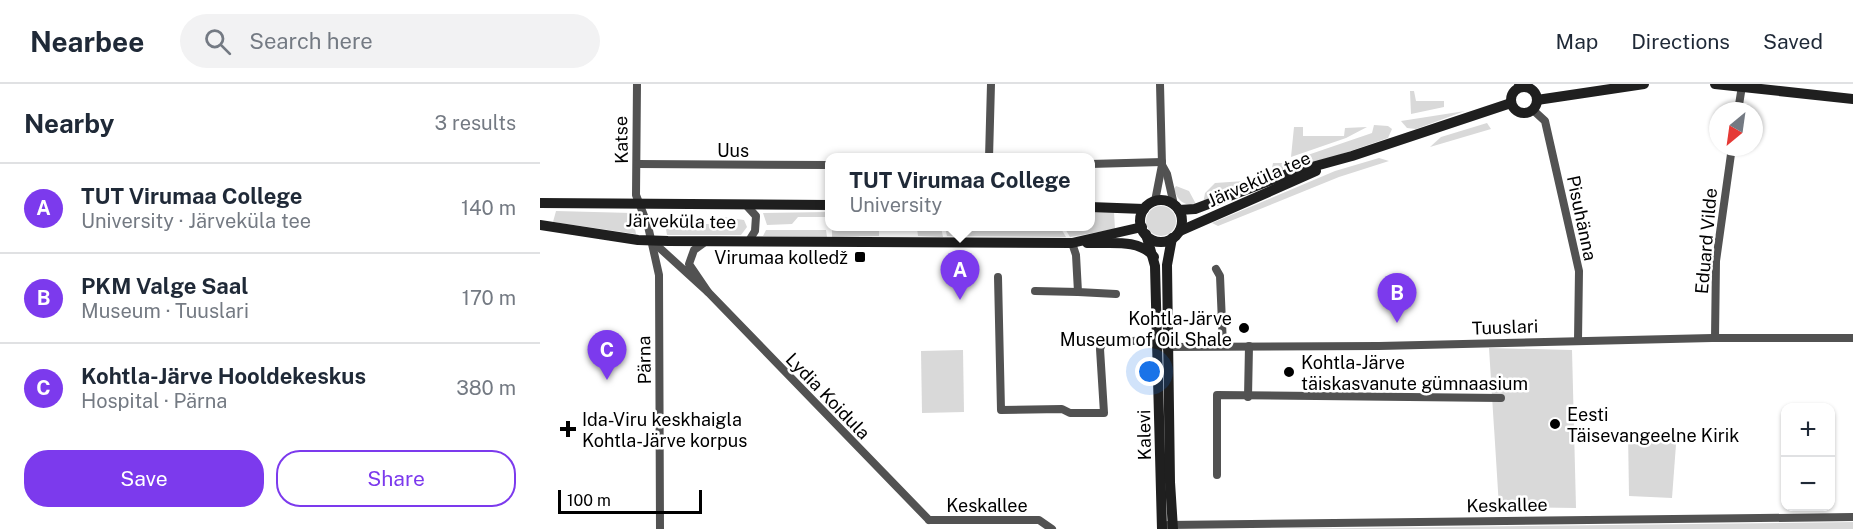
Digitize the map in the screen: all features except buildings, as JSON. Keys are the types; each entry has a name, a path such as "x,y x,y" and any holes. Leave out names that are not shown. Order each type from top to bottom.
{"main road":[{"path":"1535,105 1531,89 1518,86 1513,93 1511,103 1520,113 1535,105 1644,84"},
{"path":"1715,84 1853,99"},
{"name":"Järveküla tee","path":"1177,207 1195,209 1290,173 1352,156 1511,103"},
{"name":"Järveküla tee","path":"1176,234 1352,156"},
{"name":"Järveküla tee","path":"540,203 638,200 746,205 825,205"},
{"path":"1095,207 1144,209 1155,201 1168,201 1177,207 1182,224 1176,234 1162,242 1144,231 1144,209"},
{"name":"Järveküla tee","path":"540,225 651,240 1072,243 1144,231"},
{"name":"Kalevi","path":"1144,231 1154,257 1163,344"},
{"name":"Kalevi","path":"1167,527 1163,344 1167,255 1176,234"},
{"path":"1072,243 1136,245 1148,250 1154,257"}],"street":[{"name":"Katse","path":"637,84 638,200"},
{"path":"989,153 992,84"},
{"path":"1155,201 1162,163 1160,84"},
{"path":"1739,102 1742,86"},
{"name":"Pisuhänna","path":"1535,105 1545,121 1576,259 1580,295 1578,340"},
{"name":"Eduard Vilde","path":"1715,338 1716,261 1731,156"},
{"path":"1095,164 1162,163"},
{"path":"1162,163 1177,207"},
{"name":"Uus","path":"637,164 825,165"},
{"name":"Pärna","path":"638,200 659,275 660,529"},
{"name":"Järveküla tee","path":"746,205 754,211 757,224 750,239"},
{"name":"Lydia Koidula","path":"708,292 691,268 690,259 700,244 723,239"},
{"name":"Lydia Koidula","path":"651,240 708,292 929,525"},
{"path":"1072,243 1076,255 1078,292"},
{"path":"1216,269 1220,276 1223,346"},
{"name":"Tuuslari","path":"998,277 1001,410 1104,413 1100,350 1103,342 1223,346 1379,346 1578,340 1853,338"},
{"path":"1035,291 1116,294"},
{"path":"1248,397 1249,346"},
{"path":"1217,475 1217,395 1501,398"},
{"name":"Keskallee","path":"1167,527 1853,517"},
{"name":"Keskallee","path":"929,525 1039,520 1052,529"}],"shaded area":[{"path":"1410,91 1414,91 1416,101 1444,101 1444,107 1411,114"},
{"path":"1465,111 1416,129 1407,128 1401,121"},
{"path":"1487,123 1491,129 1430,147 1441,137"},
{"path":"1374,125 1388,126 1392,129 1388,138 1336,156 1295,166 1293,164 1293,160 1372,133"},
{"path":"1294,127 1303,127 1303,136 1344,136 1345,128 1367,127 1346,138 1291,157"},
{"path":"1379,158 1389,161 1339,177 1218,226 1212,223 1335,171"},
{"path":"1273,163 1283,163 1283,171 1277,176 1203,204 1205,193 1215,183 1259,180 1271,173"},
{"path":"1176,186 1189,191 1197,206 1185,204 1180,200 1174,189"},
{"path":"1161,206 1172,210 1176,221 1172,232 1161,236 1150,232 1146,221 1150,210"},
{"path":"556,211 632,213 636,234 553,222"},
{"path":"825,212 825,217 798,217 792,224 767,225 763,213"},
{"path":"1095,212 1114,212 1115,229 1070,237 1066,231 1095,231"},
{"path":"686,217 688,224 720,224 723,217 744,220 747,227 741,235 667,235 664,218"},
{"path":"766,230 825,230 827,237 763,236"},
{"path":"832,231 879,231 879,236 832,237"},
{"path":"917,231 942,231 943,237 918,236"},
{"path":"946,231 1062,231 1066,237 947,236"},
{"path":"1489,348 1572,350 1576,508 1499,507"},
{"path":"963,350 964,412 922,413 921,351"},
{"path":"1677,431 1672,498 1629,496 1628,432"},
{"path":"1853,522 1853,529 1272,529"}],"place":[{"name":"Virumaa kolledž","path":"860,257"},
{"name":"TUT Virumaa College","path":"960,300"},
{"name":"PKM Valge Saal","path":"1397,323"},
{"name":"Kohtla-Järve Museum of Oil Shale","path":"1244,328"},
{"name":"Kohtla-Järve täiskasvanute gümnaasium","path":"1289,372"},
{"name":"Kohtla-Järve Hooldekeskus","path":"607,380"},
{"name":"Eesti Täisevangeelne Kirik","path":"1555,424"},
{"name":"Ida-Viru keskhaigla Kohtla-Järve korpus","path":"568,429"}]}
